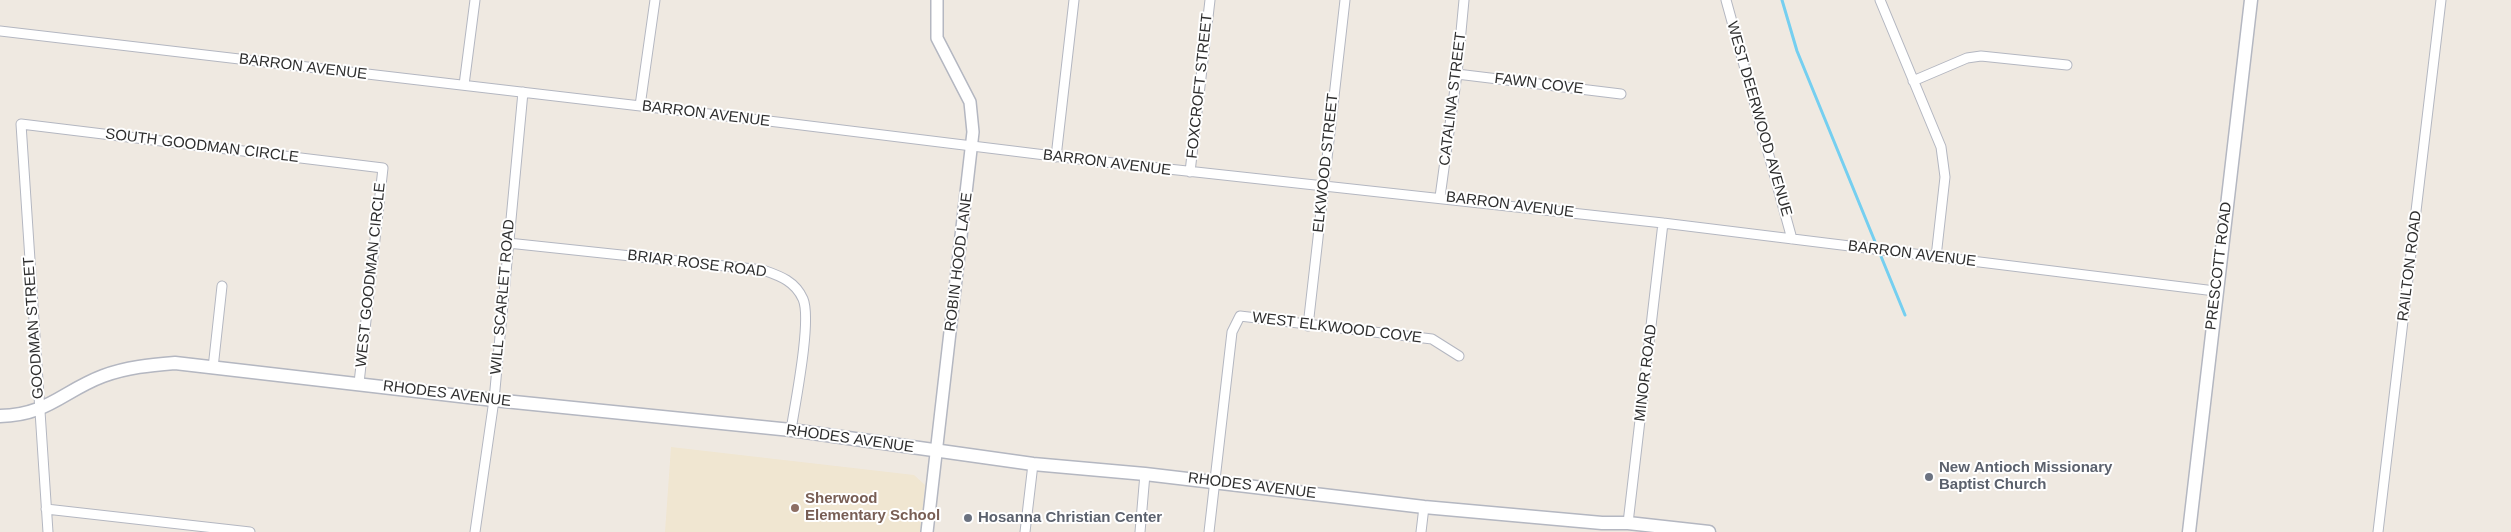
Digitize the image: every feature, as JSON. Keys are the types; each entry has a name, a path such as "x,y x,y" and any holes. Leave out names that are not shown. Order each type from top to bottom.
{"main road":[{"name":"PRESCOTT ROAD","path":"2189,532 2215,291 2251,0"},
{"name":"RHODES AVENUE","path":"0,416 40,410 102,376 137,366 175,363 494,400 791,430 1033,464 1145,474 1601,527 1628,523 1710,532"}],"street":[{"path":"464,85 475,0"},
{"path":"640,106 654,0"},
{"name":"ROBIN HOOD LANE","path":"927,532 972,147 973,117 970,102 937,38 938,0"},
{"path":"1056,157 1074,0"},
{"name":"FOXCROFT STREET","path":"1190,172 1210,0"},
{"name":"ELKWOOD STREET","path":"1308,326 1344,0"},
{"name":"CATALINA STREET","path":"1440,197 1457,74 1464,0"},
{"name":"WEST DEERWOOD AVENUE","path":"1726,0 1792,239"},
{"path":"1880,0 1941,147 1945,177 1936,257"},
{"name":"RAILTON ROAD","path":"2378,532 2440,0"},
{"name":"BARRON AVENUE","path":"0,31 1056,157 1322,187 1440,197 1663,223 2215,291"},
{"path":"1913,81 1967,58 1981,56 2067,65"},
{"name":"FAWN COVE","path":"1457,74 1621,94"},
{"name":"WILL SCARLET ROAD","path":"475,532 494,400 523,92"},
{"name":"SOUTH GOODMAN CIRCLE","path":"21,124 383,168"},
{"name":"GOODMAN STREET","path":"21,124 48,532"},
{"name":"WEST GOODMAN CIRCLE","path":"359,383 383,168"},
{"name":"MINOR ROAD","path":"1628,523 1663,223"},
{"name":"BRIAR ROSE ROAD","path":"508,243 764,270 787,279 803,299 805,329 791,430"},
{"path":"213,368 222,286"},
{"name":"WEST ELKWOOD COVE","path":"1215,482 1232,332 1240,316 1308,326 1432,339 1459,356"},
{"path":"1025,532 1033,464"},
{"path":"1140,532 1145,474"},
{"path":"1209,532 1215,482"},
{"path":"1421,532 1424,507"},
{"path":"46,509 250,532"}],"shaded area":[{"name":"Sherwood Elementary School","path":"671,447 914,475 925,485 920,532 665,532"}],"waterway":[{"path":"1782,0 1797,51 1905,315"}],"place":[{"name":"New Antioch Missionary Baptist Church","path":"1929,477"},
{"name":"Sherwood Elementary School","path":"795,508"},
{"name":"Hosanna Christian Center","path":"968,518"}]}
